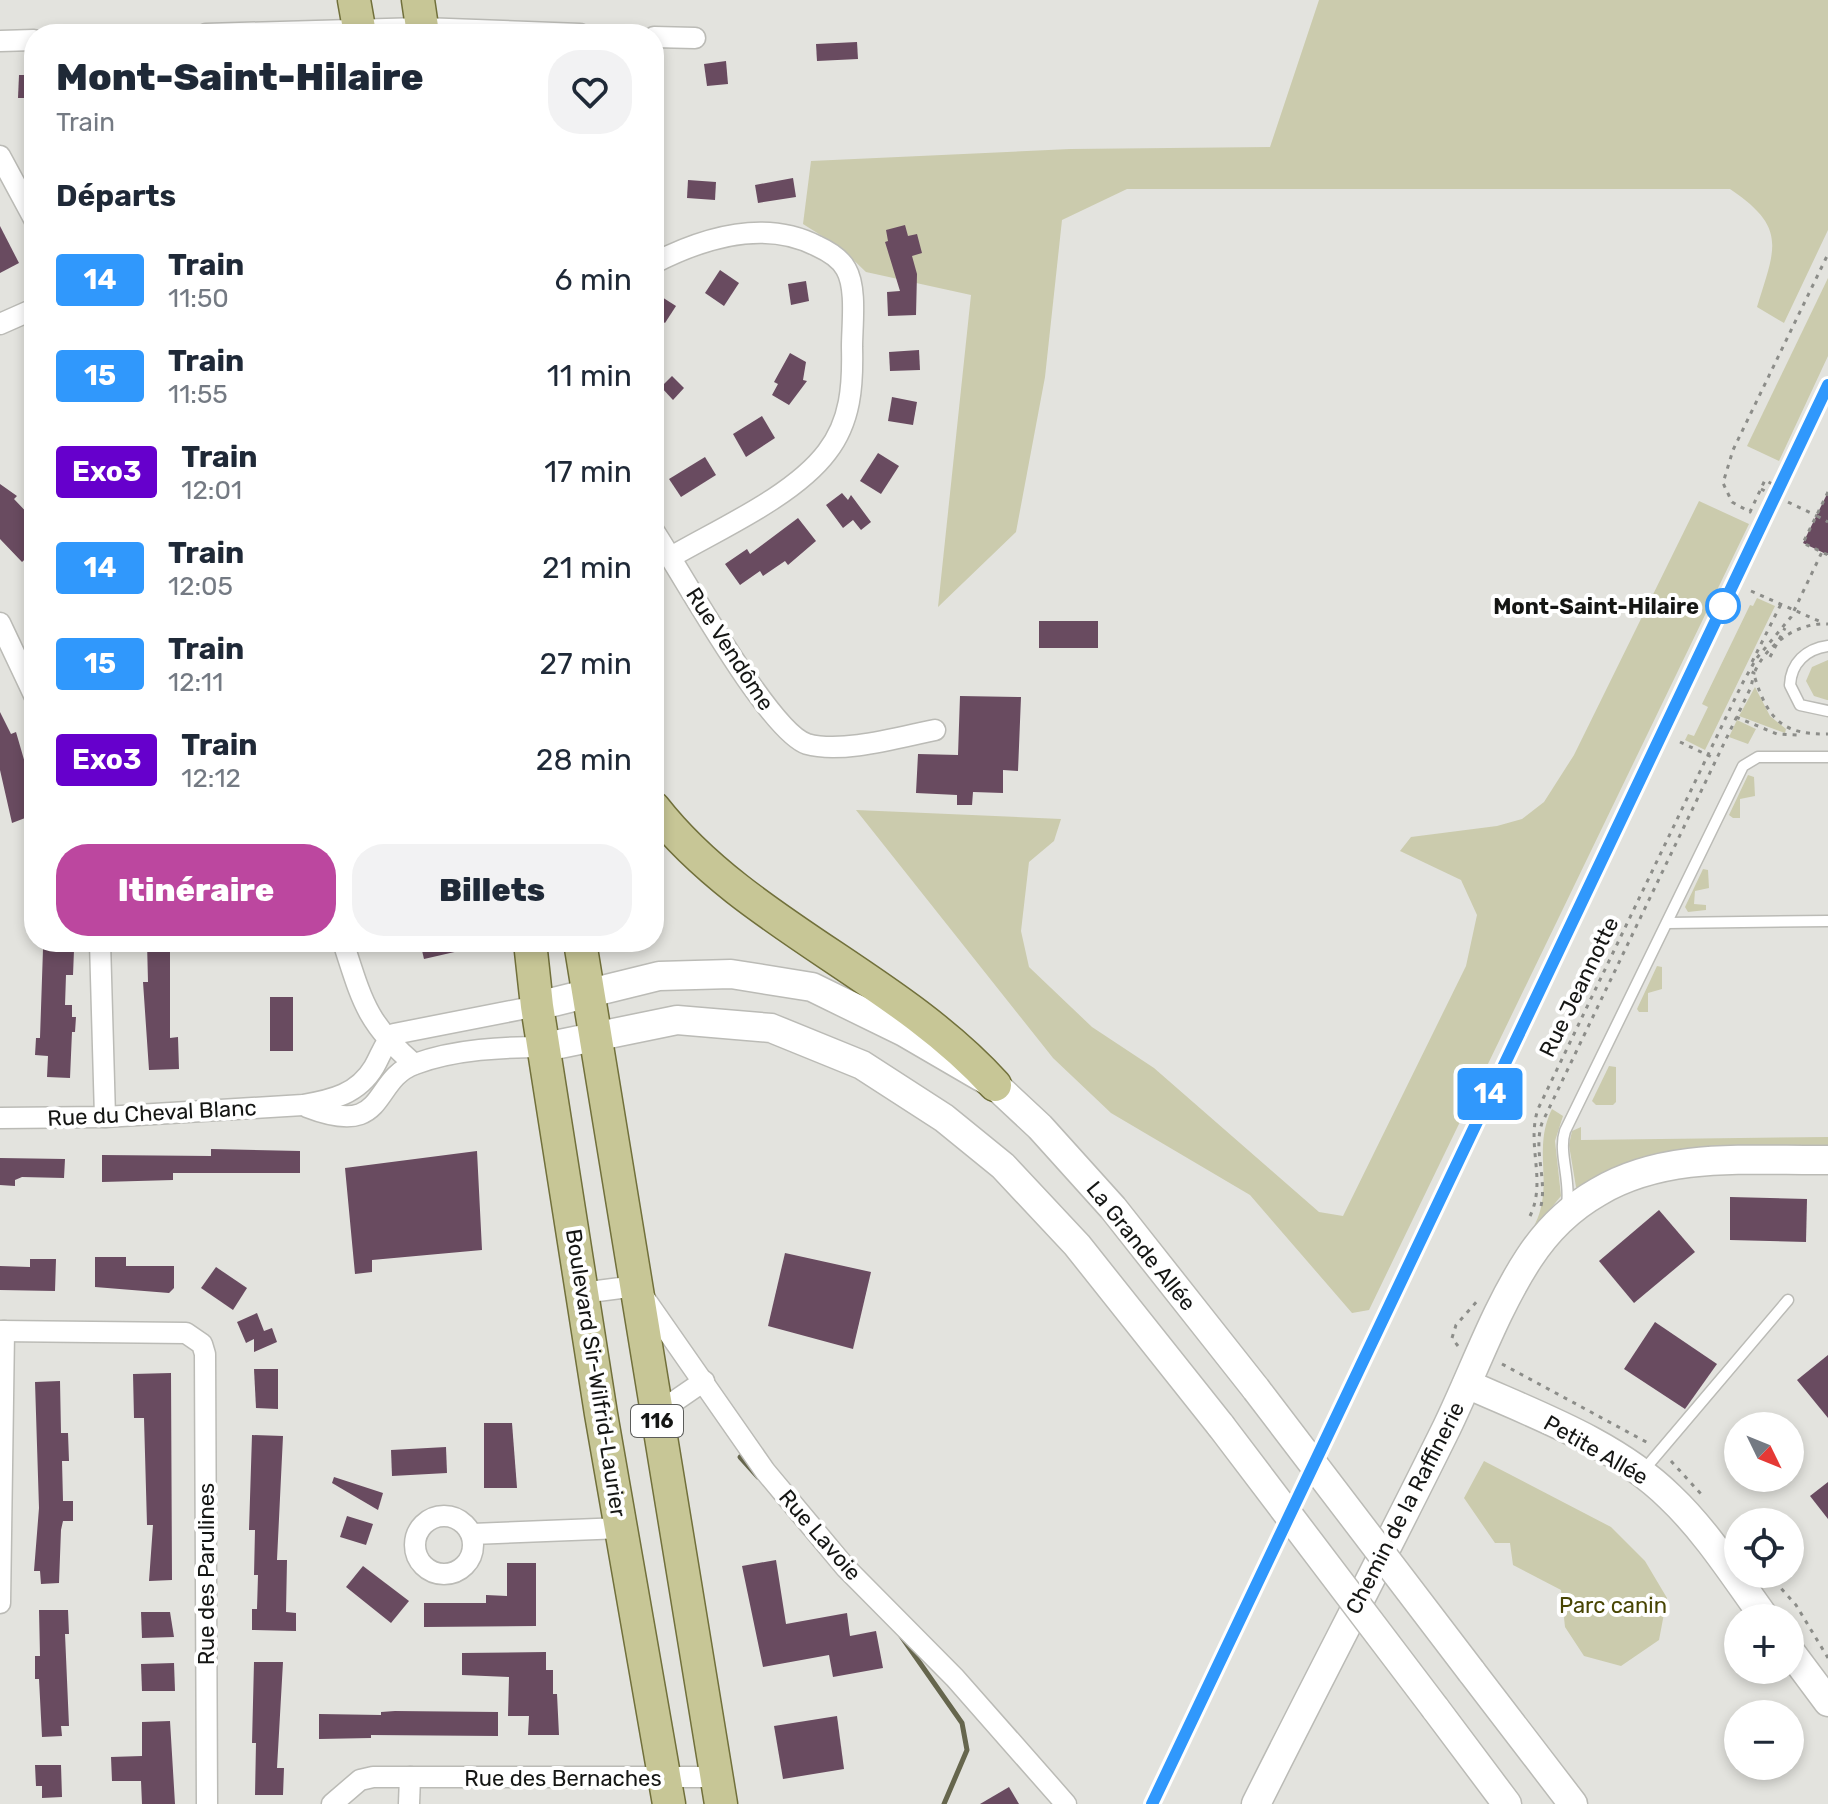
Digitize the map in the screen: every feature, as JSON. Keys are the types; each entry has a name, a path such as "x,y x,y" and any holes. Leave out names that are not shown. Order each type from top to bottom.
{"main road":[{"path":"664,818 706,862 759,903 902,1001 968,1056 995,1085"},
{"name":"Boulevard Sir-Wilfrid-Laurier","path":"531,952 582,1293 666,1791"},
{"name":"116","path":"582,952 719,1791"}],"street":[{"path":"323,24 421,21"},
{"path":"664,37 695,38"},
{"path":"0,41 24,40"},
{"path":"0,156 24,200"},
{"path":"664,258 685,247 739,233 799,237 838,259 846,270 852,311 850,398 845,425 826,454 801,478 671,557"},
{"path":"0,324 24,313"},
{"name":"Rue Vendôme","path":"664,546 772,715 805,744 858,744 935,730"},
{"path":"0,623 24,674"},
{"path":"100,952 105,1117"},
{"path":"346,952 368,1015 386,1041 414,1064 499,1048 545,1047 677,1020 771,1028 862,1065 944,1118 1003,1166 1077,1245 1221,1426 1507,1804"},
{"name":"La Grande Allée","path":"537,1006 659,976 731,974 812,987 904,1032 995,1085 1040,1127 1113,1208 1256,1389 1573,1804"},
{"path":"386,1041 406,1031 537,1006"},
{"name":"Rue du Cheval Blanc","path":"0,1118 105,1117 303,1105 331,1100 362,1083 386,1041"},
{"name":"Rue du Cheval Blanc","path":"303,1105 339,1116 366,1112 414,1064"},
{"name":"Chemin de la Raffinerie","path":"1256,1804 1530,1256 1563,1217 1598,1192 1662,1166 1695,1162 1828,1160"},
{"path":"582,1293 636,1286"},
{"name":"Rue Lavoie","path":"636,1286 765,1471 846,1568 955,1678 1066,1804"},
{"path":"0,1603 2,1331"},
{"name":"Rue des Parulines","path":"2,1331 186,1333 202,1344 205,1354 207,1804"},
{"path":"656,1414 704,1381"},
{"name":"Petite Allée","path":"1467,1384 1571,1430 1641,1473 1690,1518 1754,1604"},
{"path":"472,1534 622,1528"},
{"path":"1804,1670 1828,1702"},
{"path":"409,1804 410,1777"},
{"name":"Rue des Bernaches","path":"332,1804 360,1780 410,1777 719,1791"}],"lane":[{"path":"1828,646 1815,648 1799,661 1790,685 1800,705 1828,711"},
{"path":"1563,1217 1569,1182 1563,1138 1743,766 1750,759 1764,757 1828,757"},
{"path":"1667,923 1828,921"},
{"path":"1641,1473 1788,1300"}],"path":[{"path":"1772,484 1765,480 1750,512 1727,496 1724,473 1828,254"},
{"path":"1761,489 1828,522"},
{"path":"1828,492 1803,543 1828,555"},
{"name":"Rue Jeannotte","path":"1527,1223 1538,1197 1533,1130 1543,1100 1749,670 1795,611 1822,552"},
{"path":"1751,591 1828,624"},
{"path":"1680,742 1716,759 1752,682 1754,673 1749,670 1781,604"},
{"path":"1770,657 1795,611"},
{"path":"1736,717 1777,734 1799,734"},
{"path":"1619,941 1627,945"},
{"path":"1543,1100 1552,1104"},
{"path":"1481,1296 1452,1334 1457,1346 1480,1354 1627,1428 1659,1451 1702,1495"},
{"path":"1781,1588 1796,1605 1828,1658"}],"green space":[{"path":"1319,0 1828,0 1828,230 1784,323 1757,307 1772,254 1769,228 1749,203 1730,189 1127,189 1062,220 1045,377 1016,532 938,607 971,295 866,272 841,248 803,224 811,161 1070,149 1270,147"},
{"path":"1828,278 1828,356 1779,461 1747,446"},
{"path":"1699,501 1749,524 1369,1310 1352,1313 1250,1195 1111,1113 1053,1058 856,810 1061,819 1054,841 1029,862 1021,931 1029,967 1092,1027 1154,1068 1319,1212 1343,1216 1466,966 1477,915 1461,880 1400,851 1411,837 1497,826 1522,819 1544,802 1574,755"},
{"path":"1757,598 1775,606 1705,750 1685,740 1688,734 1694,736 1708,707 1702,704 1750,605 1753,606"},
{"path":"1828,660 1827,700 1814,696 1806,681 1812,667"},
{"path":"1755,687 1770,716 1786,729 1785,733 1739,716"},
{"path":"1737,720 1756,729 1748,744 1729,737"},
{"path":"1748,775 1754,777 1755,796 1740,799 1740,818 1733,818 1729,815"},
{"path":"1703,869 1708,870 1709,888 1695,891 1694,904 1706,905 1706,910 1688,912 1685,907"},
{"path":"1657,966 1662,967 1662,989 1648,993 1648,1012 1639,1012 1637,1009"},
{"path":"1609,1066 1616,1067 1616,1102 1613,1105 1596,1105 1592,1101"},
{"path":"1552,1109 1563,1116 1555,1141 1561,1196 1529,1235 1542,1203 1543,1141"},
{"path":"1581,1127 1581,1140 1828,1137 1828,1147 1730,1147 1670,1153 1610,1172 1579,1188 1576,1187 1569,1145 1572,1131"},
{"name":"Parc canin","path":"1484,1461 1611,1527 1645,1561 1667,1598 1659,1640 1621,1666 1584,1656 1565,1627 1561,1590 1513,1565 1510,1543 1495,1543 1464,1498"}],"building":[{"path":"857,42 858,59 817,61 816,44"},
{"path":"726,61 728,84 707,86 704,64"},
{"path":"19,75 24,75 24,98 18,98"},
{"path":"793,178 796,197 758,203 755,185"},
{"path":"688,180 716,182 715,200 687,198"},
{"path":"905,225 908,236 917,234 922,253 912,256 917,274 916,315 888,316 887,292 900,291 885,242 888,241 886,230"},
{"path":"0,226 19,263 0,273"},
{"path":"720,270 739,283 724,306 705,293"},
{"path":"806,281 809,301 791,305 788,284"},
{"path":"664,298 676,306 664,322"},
{"path":"919,350 920,370 890,371 889,352"},
{"path":"790,353 806,362 803,380 807,381 789,405 772,395 778,384 774,382"},
{"path":"672,376 684,388 673,400 664,390 664,384"},
{"path":"892,397 917,402 913,425 888,421"},
{"path":"762,416 775,438 746,457 733,434"},
{"path":"878,453 899,466 881,494 860,481"},
{"path":"705,457 716,475 681,497 669,479"},
{"path":"0,484 17,496 14,499 24,510 24,560 22,562 0,539"},
{"path":"1828,492 1828,555 1803,543"},
{"path":"842,493 848,500 851,495 871,522 861,530 853,520 843,528 826,505"},
{"path":"798,518 816,541 788,565 785,561 763,576 760,571 740,585 725,564 747,549 750,554"},
{"path":"1039,621 1098,621 1098,648 1039,648"},
{"path":"960,696 1021,697 1018,771 1003,770 1003,793 973,792 972,805 957,805 957,795 916,793 918,754 958,755"},
{"path":"0,712 11,734 16,732 24,760 24,818 12,823 0,770"},
{"path":"43,952 74,952 73,975 66,975 65,1005 72,1005 72,1017 76,1017 75,1032 72,1032 70,1078 47,1077 48,1056 35,1055 36,1038 40,1038"},
{"path":"147,952 170,952 170,1038 178,1037 179,1069 149,1070 143,982 148,982"},
{"path":"422,952 455,952 424,959"},
{"path":"270,997 293,997 293,1051 270,1051"},
{"path":"211,1149 300,1151 300,1173 173,1173 173,1180 102,1182 102,1155 211,1156"},
{"path":"477,1151 482,1250 372,1260 372,1272 355,1274 345,1168"},
{"path":"0,1158 65,1159 64,1178 22,1177 15,1180 15,1186 0,1185"},
{"path":"1730,1197 1807,1199 1806,1242 1730,1240"},
{"path":"1659,1210 1695,1252 1634,1303 1599,1261"},
{"path":"785,1253 871,1272 853,1349 768,1326"},
{"path":"95,1257 126,1257 126,1266 174,1266 174,1288 169,1293 95,1287"},
{"path":"30,1259 56,1259 55,1291 0,1290 0,1266 30,1267"},
{"path":"216,1267 247,1288 233,1310 201,1288"},
{"path":"257,1313 264,1331 272,1328 277,1342 254,1352 254,1339 246,1343 237,1322"},
{"path":"1655,1322 1717,1364 1685,1409 1624,1369"},
{"path":"1828,1355 1828,1418 1797,1380"},
{"path":"254,1369 278,1369 278,1409 256,1408"},
{"path":"171,1373 172,1580 149,1581 153,1525 147,1525 144,1418 134,1418 133,1374"},
{"path":"60,1381 61,1433 68,1433 69,1461 62,1461 63,1501 73,1501 73,1521 63,1521 59,1583 41,1584 40,1571 34,1571 39,1508 35,1382"},
{"path":"484,1423 512,1423 517,1488 484,1488"},
{"path":"252,1435 283,1436 277,1560 287,1560 286,1612 296,1613 296,1631 252,1630 252,1609 257,1609 258,1575 254,1575 255,1530 249,1530"},
{"path":"446,1447 447,1473 392,1476 391,1450"},
{"path":"334,1477 383,1493 378,1510 332,1483"},
{"path":"1828,1482 1828,1519 1810,1496"},
{"path":"347,1516 373,1524 366,1545 340,1537"},
{"path":"776,1560 786,1624 847,1613 850,1636 876,1631 883,1668 833,1677 829,1655 763,1667 742,1566"},
{"path":"507,1563 536,1563 536,1626 424,1627 424,1603 486,1603 486,1595 507,1596"},
{"path":"363,1566 409,1601 391,1623 346,1587"},
{"path":"39,1610 68,1610 69,1634 65,1634 69,1726 61,1726 62,1736 42,1737 39,1679 35,1679 35,1656 40,1656"},
{"path":"141,1612 170,1612 174,1637 142,1638"},
{"path":"546,1652 546,1670 553,1670 553,1694 557,1694 559,1735 528,1735 529,1716 508,1716 509,1677 462,1675 462,1653"},
{"path":"254,1662 283,1662 277,1768 284,1768 283,1795 255,1795 256,1743 252,1743"},
{"path":"174,1663 175,1691 142,1691 141,1664"},
{"path":"381,1712 498,1712 498,1736 371,1735 371,1738 319,1739 319,1714 381,1715"},
{"path":"837,1716 844,1769 783,1779 774,1726"},
{"path":"170,1721 175,1804 142,1804 141,1781 112,1781 111,1757 142,1756 142,1722"},
{"path":"35,1765 61,1765 62,1797 42,1798 42,1786 36,1786"},
{"path":"1009,1787 1019,1804 980,1804"}],"waterway":[{"path":"740,1457 758,1477"},
{"path":"901,1636 962,1723 967,1750 944,1804"}],"railway":[{"path":"1152,1804 1828,385"}],"train":[{"name":"14","path":"1152,1804 1828,385"}],"place":[{"name":"Mont-Saint-Hilaire","path":"1723,606"}]}
